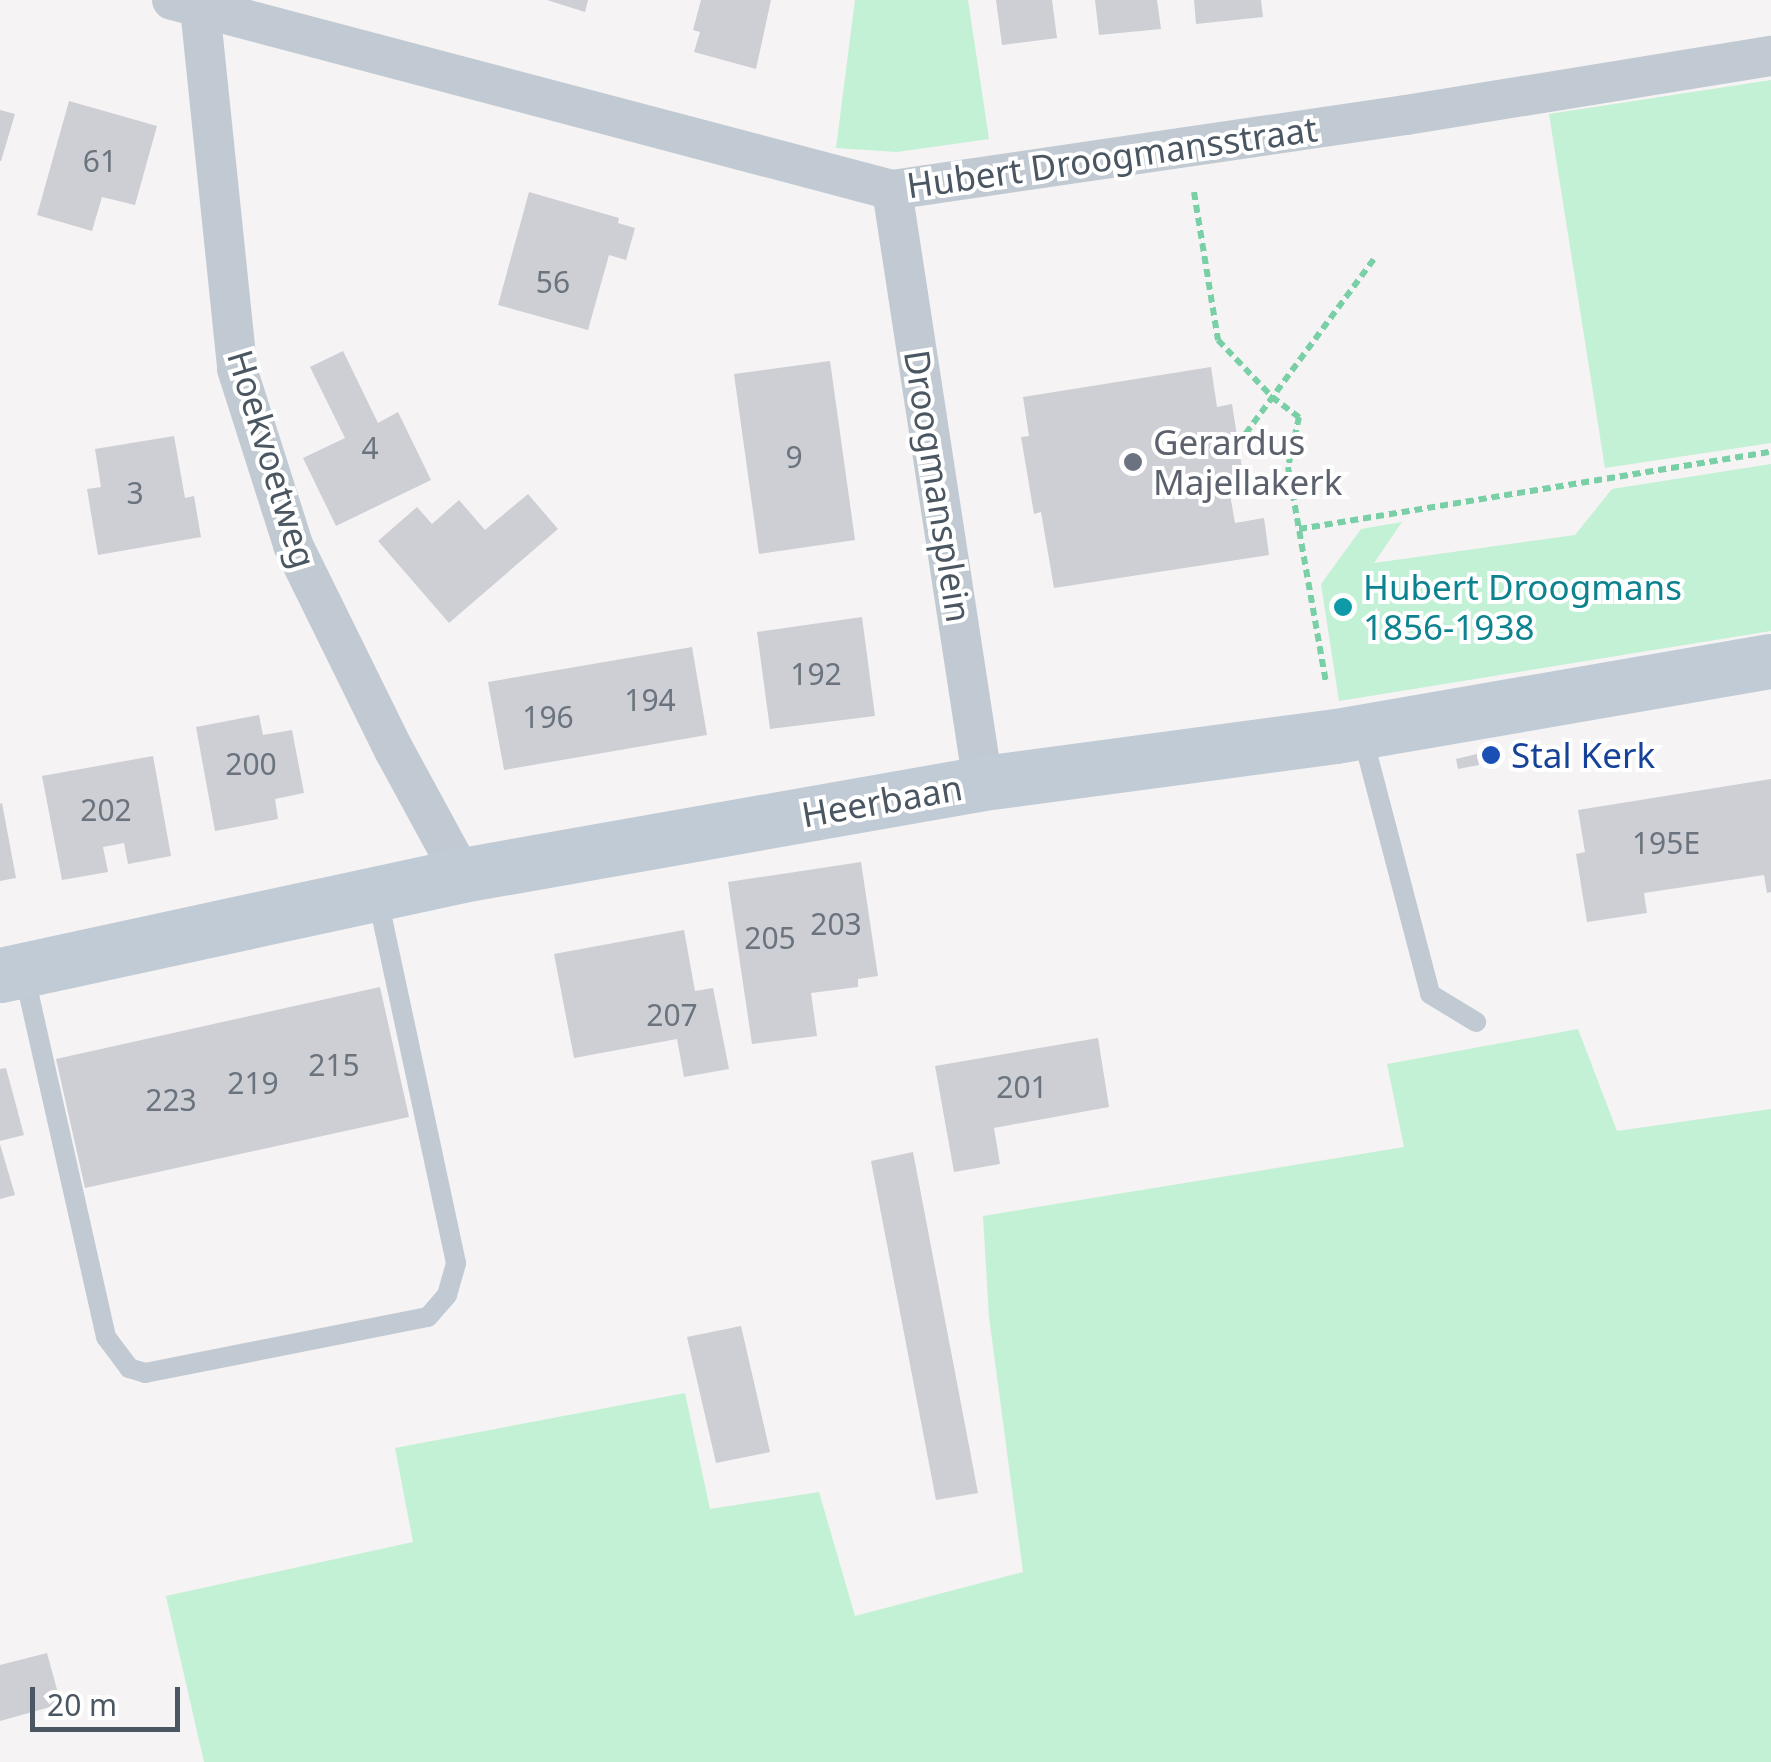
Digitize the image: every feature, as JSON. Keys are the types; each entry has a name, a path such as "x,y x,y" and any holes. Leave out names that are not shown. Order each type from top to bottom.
{"street":[{"name":"Hubert Droogmansstraat","path":"185,4 892,190 1771,56"},
{"name":"Hoekvoetweg","path":"185,4 237,369 292,545 394,750 462,874"},
{"name":"Droogmansplein","path":"892,190 983,783"},
{"name":"Heerbaan","path":"12,973 462,874 983,783 1348,734 1771,661"}],"lane":[{"path":"1348,734 1430,994 1476,1022"},
{"path":"12,973 106,1337 128,1368 145,1373 428,1317 447,1295 456,1262 377,893"}],"path":[{"path":"1187,147 1218,340 1272,397 1298,417 1288,466 1299,529 1348,734"},
{"path":"1238,444 1376,256"},
{"path":"1299,529 1771,452"}],"green space":[{"path":"855,0 968,0 989,139 897,152 836,148"},
{"path":"1771,80 1771,443 1605,468 1549,114"},
{"path":"1771,464 1771,631 1339,701 1321,584 1361,529 1402,522 1374,563 1575,535 1612,489"},
{"path":"1578,1029 1617,1131 1771,1109 1771,1762 204,1762 166,1596 413,1542 395,1448 685,1393 710,1509 819,1492 855,1616 1023,1572 989,1317 983,1216 1404,1147 1387,1064"}],"building":[{"path":"547,0 588,0 585,12"},
{"path":"701,0 771,0 756,69 694,52 700,32 693,30"},
{"path":"996,0 1052,0 1057,38 1002,45"},
{"path":"1095,0 1157,0 1161,29 1099,35"},
{"path":"1194,0 1261,0 1263,17 1196,24"},
{"path":"69,101 157,126 135,205 102,197 92,231 37,215"},
{"path":"0,110 15,114 1,161 0,161"},
{"path":"529,192 619,218 618,223 635,228 626,260 609,255 588,330 498,305"},
{"path":"343,351 378,423 398,412 431,480 336,526 303,458 345,438 310,367"},
{"path":"830,361 855,540 759,554 734,374"},
{"name":"Gerardus Majellakerk","path":"1211,367 1217,407 1232,404 1244,481 1228,483 1235,523 1264,518 1269,555 1054,588 1041,512 1034,514 1021,437 1029,436 1023,397"},
{"path":"174,436 185,498 194,496 201,537 98,555 87,489 101,487 95,449"},
{"path":"528,494 558,529 449,623 378,541 417,507 432,524 459,500 485,530"},
{"path":"862,617 875,716 770,729 757,632"},
{"path":"692,647 707,735 504,770 488,682"},
{"path":"259,715 263,735 292,730 304,793 275,799 278,819 215,831 196,727"},
{"path":"1477,754 1479,765 1458,769 1456,759"},
{"path":"153,756 171,856 128,864 124,843 103,847 108,872 62,880 42,776"},
{"path":"1771,779 1771,892 1767,893 1764,875 1644,893 1647,913 1587,922 1576,854 1585,852 1578,810"},
{"path":"0,804 16,878 0,881"},
{"path":"861,862 878,976 858,979 858,987 811,993 817,1036 752,1044 728,882"},
{"path":"684,930 695,991 713,988 729,1069 684,1077 677,1039 574,1058 554,954"},
{"path":"380,987 409,1117 85,1188 56,1059"},
{"path":"1098,1038 1109,1107 994,1128 1000,1164 954,1172 935,1066"},
{"path":"6,1068 24,1135 0,1141 0,1069"},
{"path":"0,1144 15,1195 0,1199"},
{"path":"913,1152 978,1493 936,1500 871,1161"},
{"path":"741,1326 770,1452 716,1463 687,1337"},
{"path":"47,1653 61,1704 0,1721 0,1665"}],"place":[{"name":"Gerardus Majellakerk","path":"1133,462"},
{"name":"Hubert Droogmans 1856-1938","path":"1343,607"},
{"name":"Stal Kerk","path":"1491,755"}]}
